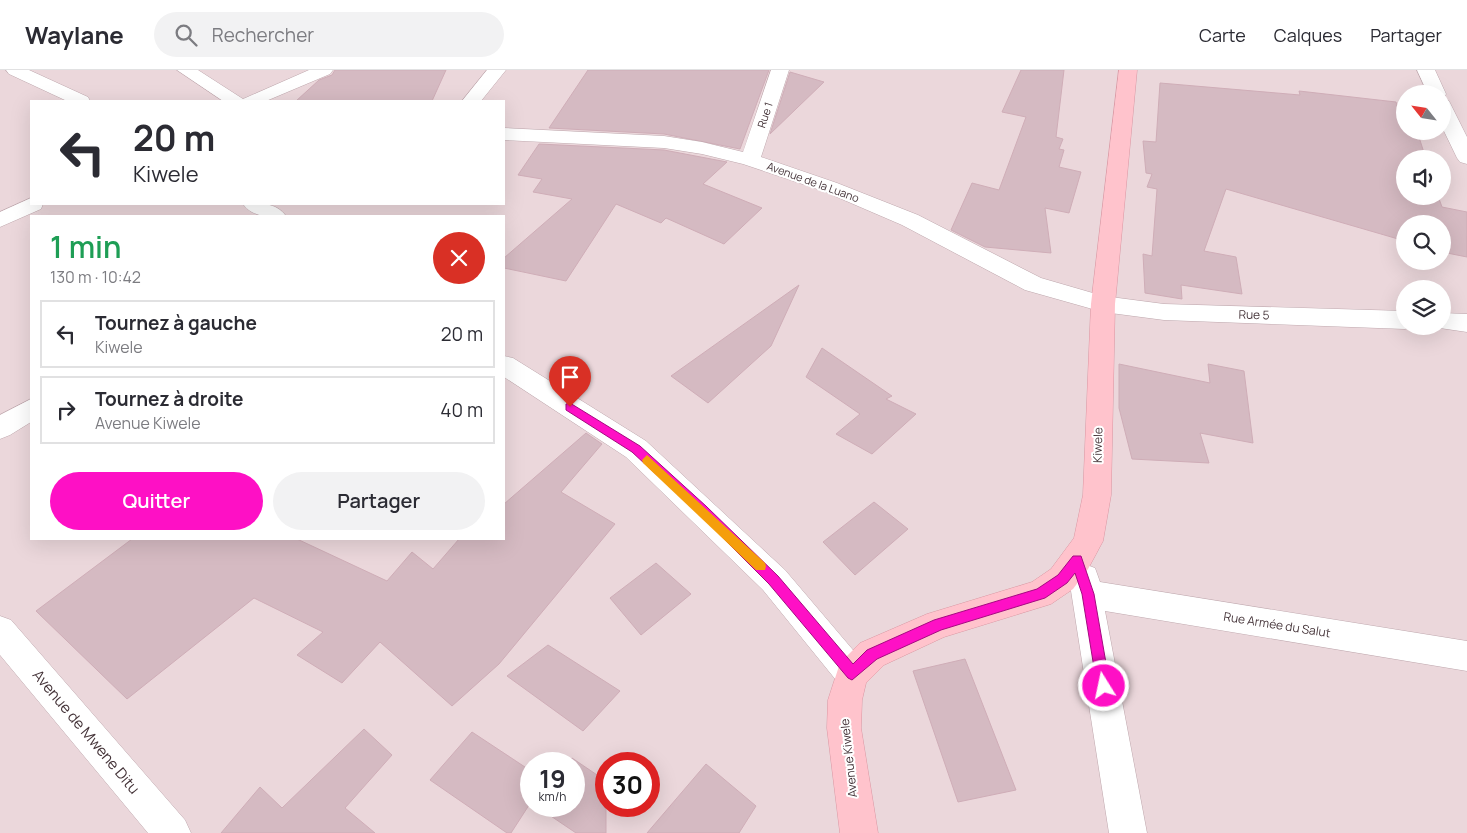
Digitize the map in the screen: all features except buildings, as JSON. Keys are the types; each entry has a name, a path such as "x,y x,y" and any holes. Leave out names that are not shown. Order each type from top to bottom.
{"street":[{"path":"15,70 79,100"},
{"path":"186,70 233,100"},
{"path":"253,100 324,70"},
{"path":"471,100 498,70"},
{"name":"Rue 1","path":"750,160 780,70"},
{"name":"Kiwele","path":"852,674 872,654 938,624 1040,594 1062,579 1077,560 1088,541 1097,495 1103,304 1128,70"},
{"path":"1426,70 1433,85"},
{"path":"1451,125 1467,158"},
{"name":"Avenue de la Luano","path":"505,134 664,142 702,148 750,160 830,187 910,220 1033,284 1103,304"},
{"path":"0,220 30,205"},
{"path":"256,205 273,215"},
{"name":"Rue 5","path":"1103,304 1164,312 1396,320"},
{"path":"1451,322 1467,323"},
{"path":"505,366 636,449 774,580 852,674"},
{"path":"0,428 30,410"},
{"path":"1077,560 1088,594 1128,833"},
{"name":"Rue Armée du Salut","path":"1088,594 1467,656"},
{"name":"Avenue de Mwene Ditu","path":"0,631 172,833"},
{"name":"Avenue Kiwele","path":"852,674 845,700 844,728 859,833"}],"shaded area":[{"path":"0,70 1467,70 1467,833 0,833"}],"slow traffic":[{"path":"647,460 760,566"}],"route":[{"path":"570,407 636,449 702,510 774,580 852,674 872,654 938,624 1040,594 1062,579 1077,560 1088,594 1104,686"}]}
